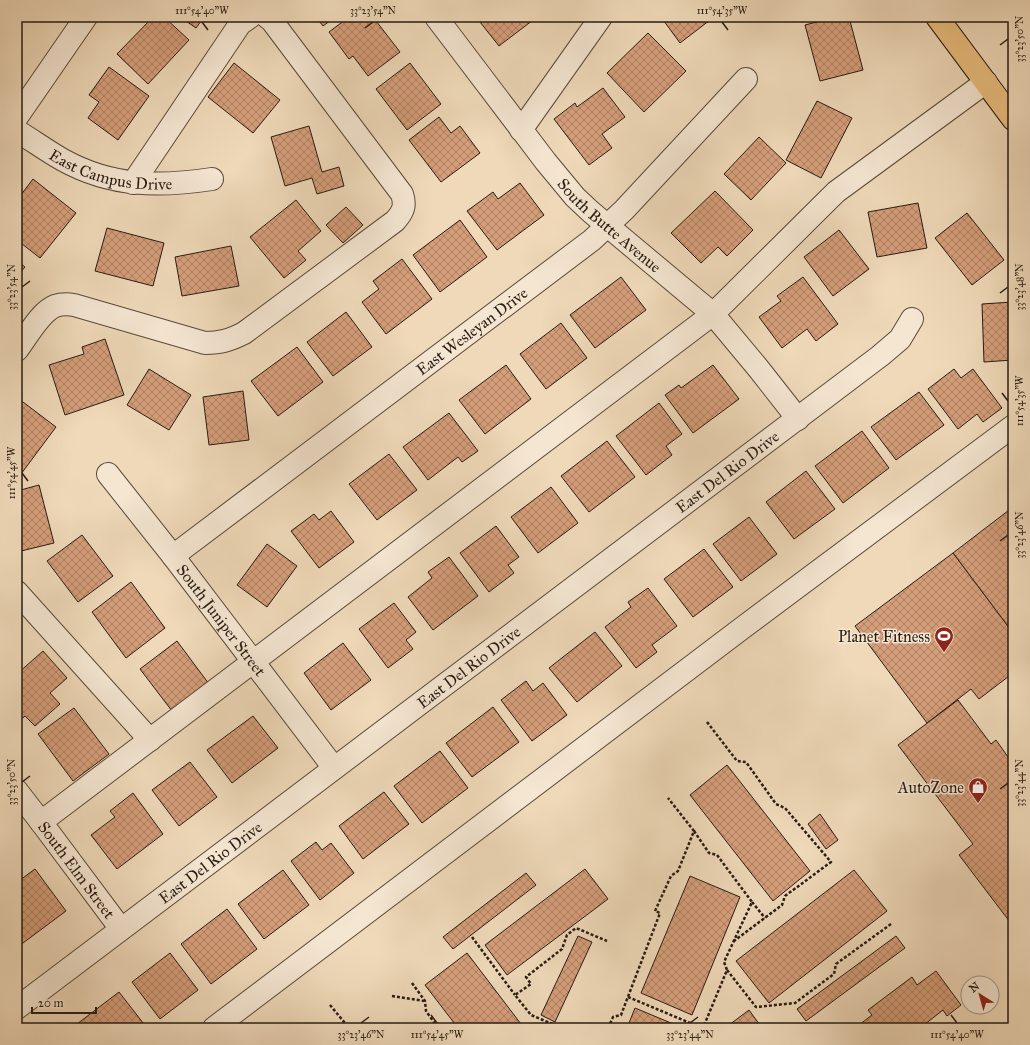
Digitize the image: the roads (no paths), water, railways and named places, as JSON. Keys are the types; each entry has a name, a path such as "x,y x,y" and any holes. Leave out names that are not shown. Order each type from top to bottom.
{"main road":[{"path":"937,17 1013,119"}],"street":[{"path":"17,117 86,17"},
{"path":"133,183 240,24 250,17"},
{"path":"17,350 40,318 47,311 55,306 65,304 74,305 205,344 218,343 233,339 251,328 401,215 404,208 402,194 272,21 267,17"},
{"name":"South Butte Avenue","path":"436,17 521,130 575,197 607,226 713,314 798,419"},
{"path":"521,130 601,17"},
{"name":"East Wesleyan Drive","path":"173,556 582,248 607,226 746,79"},
{"path":"42,822 713,314 836,192 986,82"},
{"name":"East Campus Drive","path":"17,131 63,160 83,170 107,178 152,185 212,179"},
{"name":"East Del Rio Drive","path":"17,1008 798,419 890,348 900,339 912,319"},
{"path":"214,1028 745,626 1013,426"},
{"name":"South Juniper Street","path":"108,474 173,556 334,768"},
{"path":"17,592 150,740"},
{"name":"South Elm Street","path":"17,791 42,822 121,929"}],"place":[{"name":"Planet Fitness","path":"944,653"},
{"name":"AutoZone","path":"978,804"}]}
